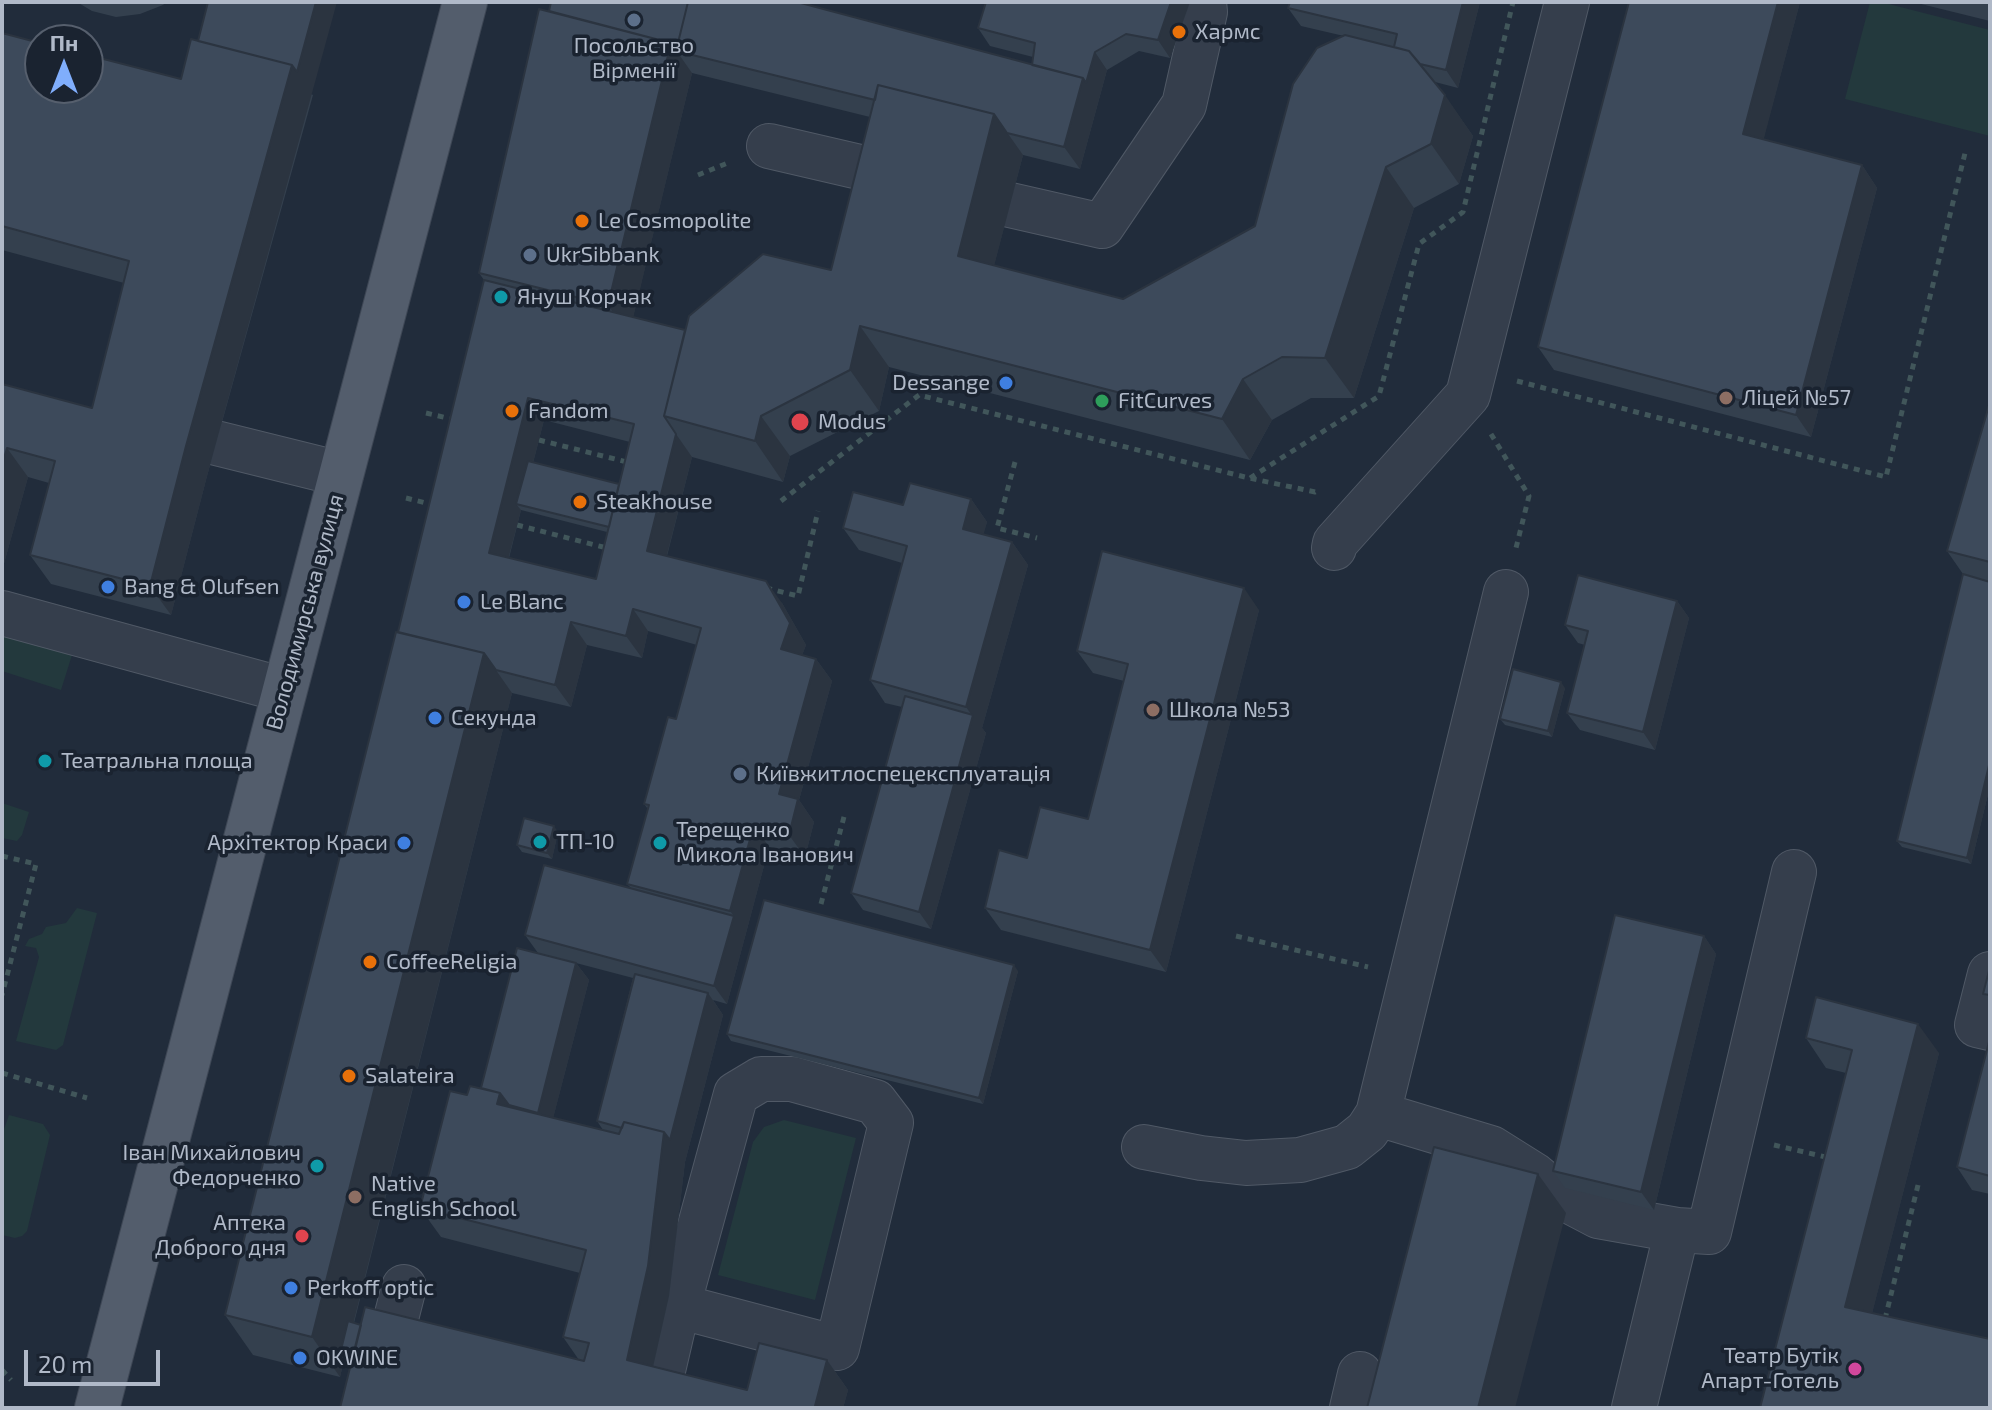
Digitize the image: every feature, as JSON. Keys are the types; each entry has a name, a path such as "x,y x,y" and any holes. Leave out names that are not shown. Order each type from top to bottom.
{"main road":[{"name":"Володимирська вулиця","path":"97,1408 465,2"}],"lane":[{"path":"1010,205 1102,226 1184,105 1205,12 1204,2"},
{"path":"1334,548 1335,543 1471,383 1567,2"},
{"path":"769,146 894,175"},
{"path":"216,443 341,474"},
{"path":"1144,1147 1246,1163 1300,1160 1347,1147 1367,1131 1378,1114 1506,592"},
{"path":"2,613 284,690"},
{"path":"1378,1114 1491,1148 1534,1175 1558,1195 1598,1216 1677,1230 1709,1232 1794,872"},
{"path":"1990,974 1977,1025 1990,1028"},
{"path":"658,1392 678,1306 736,1094 761,1079 792,1079 875,1102 891,1123 837,1348 678,1306"},
{"path":"1634,1408 1677,1230"},
{"path":"391,1338 404,1287"}],"path":[{"path":"1249,478 1379,396 1419,244 1463,212 1513,2"},
{"path":"1471,383 1886,477 1966,149"},
{"path":"1471,383 1529,496 1506,592"},
{"path":"781,501 919,395 1315,492"},
{"path":"426,413 457,420"},
{"path":"539,440 645,466"},
{"path":"1015,462 997,528 1037,538"},
{"path":"406,498 440,506"},
{"path":"754,585 798,596 818,511"},
{"path":"517,525 608,548"},
{"path":"821,904 845,813"},
{"path":"2,856 36,864 2,995"},
{"path":"1236,936 1411,978"},
{"path":"2,1073 87,1098"},
{"path":"1732,1134 1836,1160"},
{"path":"1883,1325 1919,1181"},
{"path":"2,1370 11,1380"}],"green space":[{"path":"1870,2 1881,2 1990,30 1990,136 1845,99"},
{"path":"2,634 72,655 61,690 2,671"},
{"path":"2,803 29,812 17,841 2,838"},
{"path":"77,908 97,913 63,1045 56,1050 16,1041 39,957 36,948 25,946 29,939 42,934 46,927 66,923"},
{"path":"9,1115 43,1124 50,1135 27,1231 15,1238 2,1235 2,1135"},
{"path":"784,1120 856,1138 815,1300 718,1275 753,1142 764,1127"}],"building":[{"path":"208,2 316,2 297,72 292,65 198,41"},
{"path":"551,2 688,2 676,51 671,43 549,11"},
{"path":"688,2 797,2 1083,78 1064,147 1007,133 994,114 878,85 875,100 676,51"},
{"path":"986,2 1171,2 1158,40 1126,34 1095,52 1086,83 1083,78 1032,65 1035,43 978,28"},
{"path":"1290,2 1463,2 1446,70 1420,64 1409,51 1394,47 1397,34 1288,8"},
{"path":"1629,2 1778,2 1743,134 1862,165 1796,415 1538,347"},
{"path":"539,9 671,43 608,305 479,273"},
{"path":"2,33 24,39 24,104 104,104 104,59 181,79 191,39 292,65 150,586 30,555 55,461 7,448 2,465 2,384 92,408 129,261 2,226"},
{"path":"1345,35 1409,51 1445,95 1431,144 1386,167 1325,358 1282,357 1243,379 1222,419 860,326 850,370 761,416 755,441 664,416 689,316 763,254 831,270 878,85 994,114 958,256 1123,299 1255,226 1293,84 1317,48"},
{"path":"484,280 685,330 664,416 676,434 647,551 766,581 790,623 781,649 816,659 779,794 798,799 789,835 754,825 730,911 627,884 649,805 644,804 668,717 676,719 701,628 633,609 626,636 571,622 555,685 496,670 484,653 398,632","holes":["528,398 634,424 596,579 489,553"]},
{"path":"1990,402 1990,562 1947,551"},
{"name":"Steakhouse","path":"528,461 619,484 609,527 516,504"},
{"path":"910,483 971,499 963,529 1012,542 966,707 870,680 907,546 843,528 853,492 903,505"},
{"path":"1102,551 1244,588 1150,950 985,908 999,850 1027,858 1040,807 1088,819 1128,664 1077,651"},
{"path":"1963,574 1990,582 1990,761 1967,858 1897,841"},
{"path":"1578,575 1677,601 1643,732 1567,713 1588,631 1565,625"},
{"path":"396,632 484,653 312,1337 225,1315"},
{"path":"1513,669 1561,682 1548,731 1500,719"},
{"path":"905,696 973,715 919,912 851,893"},
{"name":"ТП-10","path":"524,818 554,826 547,853 517,845"},
{"path":"544,865 734,916 714,986 525,935"},
{"path":"764,900 1014,965 979,1098 727,1034"},
{"path":"1615,915 1704,936 1641,1192 1553,1171"},
{"path":"517,948 576,963 538,1113 509,1105 500,1093 481,1088"},
{"path":"1990,967 1990,995 1983,994"},
{"path":"635,974 708,993 670,1140 664,1132 624,1122 622,1128 597,1121"},
{"path":"1816,997 1918,1024 1845,1307 1990,1339 1990,1408 1760,1408 1852,1050 1806,1038"},
{"path":"1990,1038 1990,1176 1957,1167"},
{"path":"470,1086 500,1093 497,1104 619,1134 624,1122 664,1132 648,1266 627,1360 747,1390 759,1343 827,1360 815,1406 823,1408 340,1408 365,1307 584,1361 589,1343 563,1337 586,1250 420,1208 450,1091 467,1095"},
{"path":"1434,1147 1538,1174 1478,1408 1367,1408"},
{"path":"348,1321 361,1325 353,1358 340,1354"}],"place":[{"name":"Посольство Вірменії","path":"634,20"},
{"name":"Хармс","path":"1179,32"},
{"name":"Le Cosmopolite","path":"582,221"},
{"name":"UkrSibbank","path":"530,255"},
{"name":"Януш Корчак","path":"501,297"},
{"name":"Dessange","path":"1006,383"},
{"name":"Ліцей №57","path":"1726,398"},
{"name":"FitCurves","path":"1102,401"},
{"name":"Fandom","path":"512,411"},
{"name":"Modus","path":"800,422"},
{"name":"Steakhouse","path":"580,502"},
{"name":"Bang & Olufsen","path":"108,587"},
{"name":"Le Blanc","path":"464,602"},
{"name":"Школа №53","path":"1153,710"},
{"name":"Секунда","path":"435,718"},
{"name":"Театральна площа","path":"45,761"},
{"name":"Київжитлоспецексплуатація","path":"740,774"},
{"name":"ТП-10","path":"540,842"},
{"name":"Архітектор Краси","path":"404,843"},
{"name":"Терещенко Микола Іванович","path":"660,843"},
{"name":"CoffeeReligia","path":"370,962"},
{"name":"Salateira","path":"349,1076"},
{"name":"Іван Михайлович Федорченко","path":"317,1166"},
{"name":"Native English School","path":"355,1197"},
{"name":"Аптека Доброго дня","path":"302,1236"},
{"name":"Perkoff optic","path":"291,1288"},
{"name":"OKWINE","path":"300,1358"},
{"name":"Театр Бутік Апарт-Готель","path":"1855,1369"}]}
